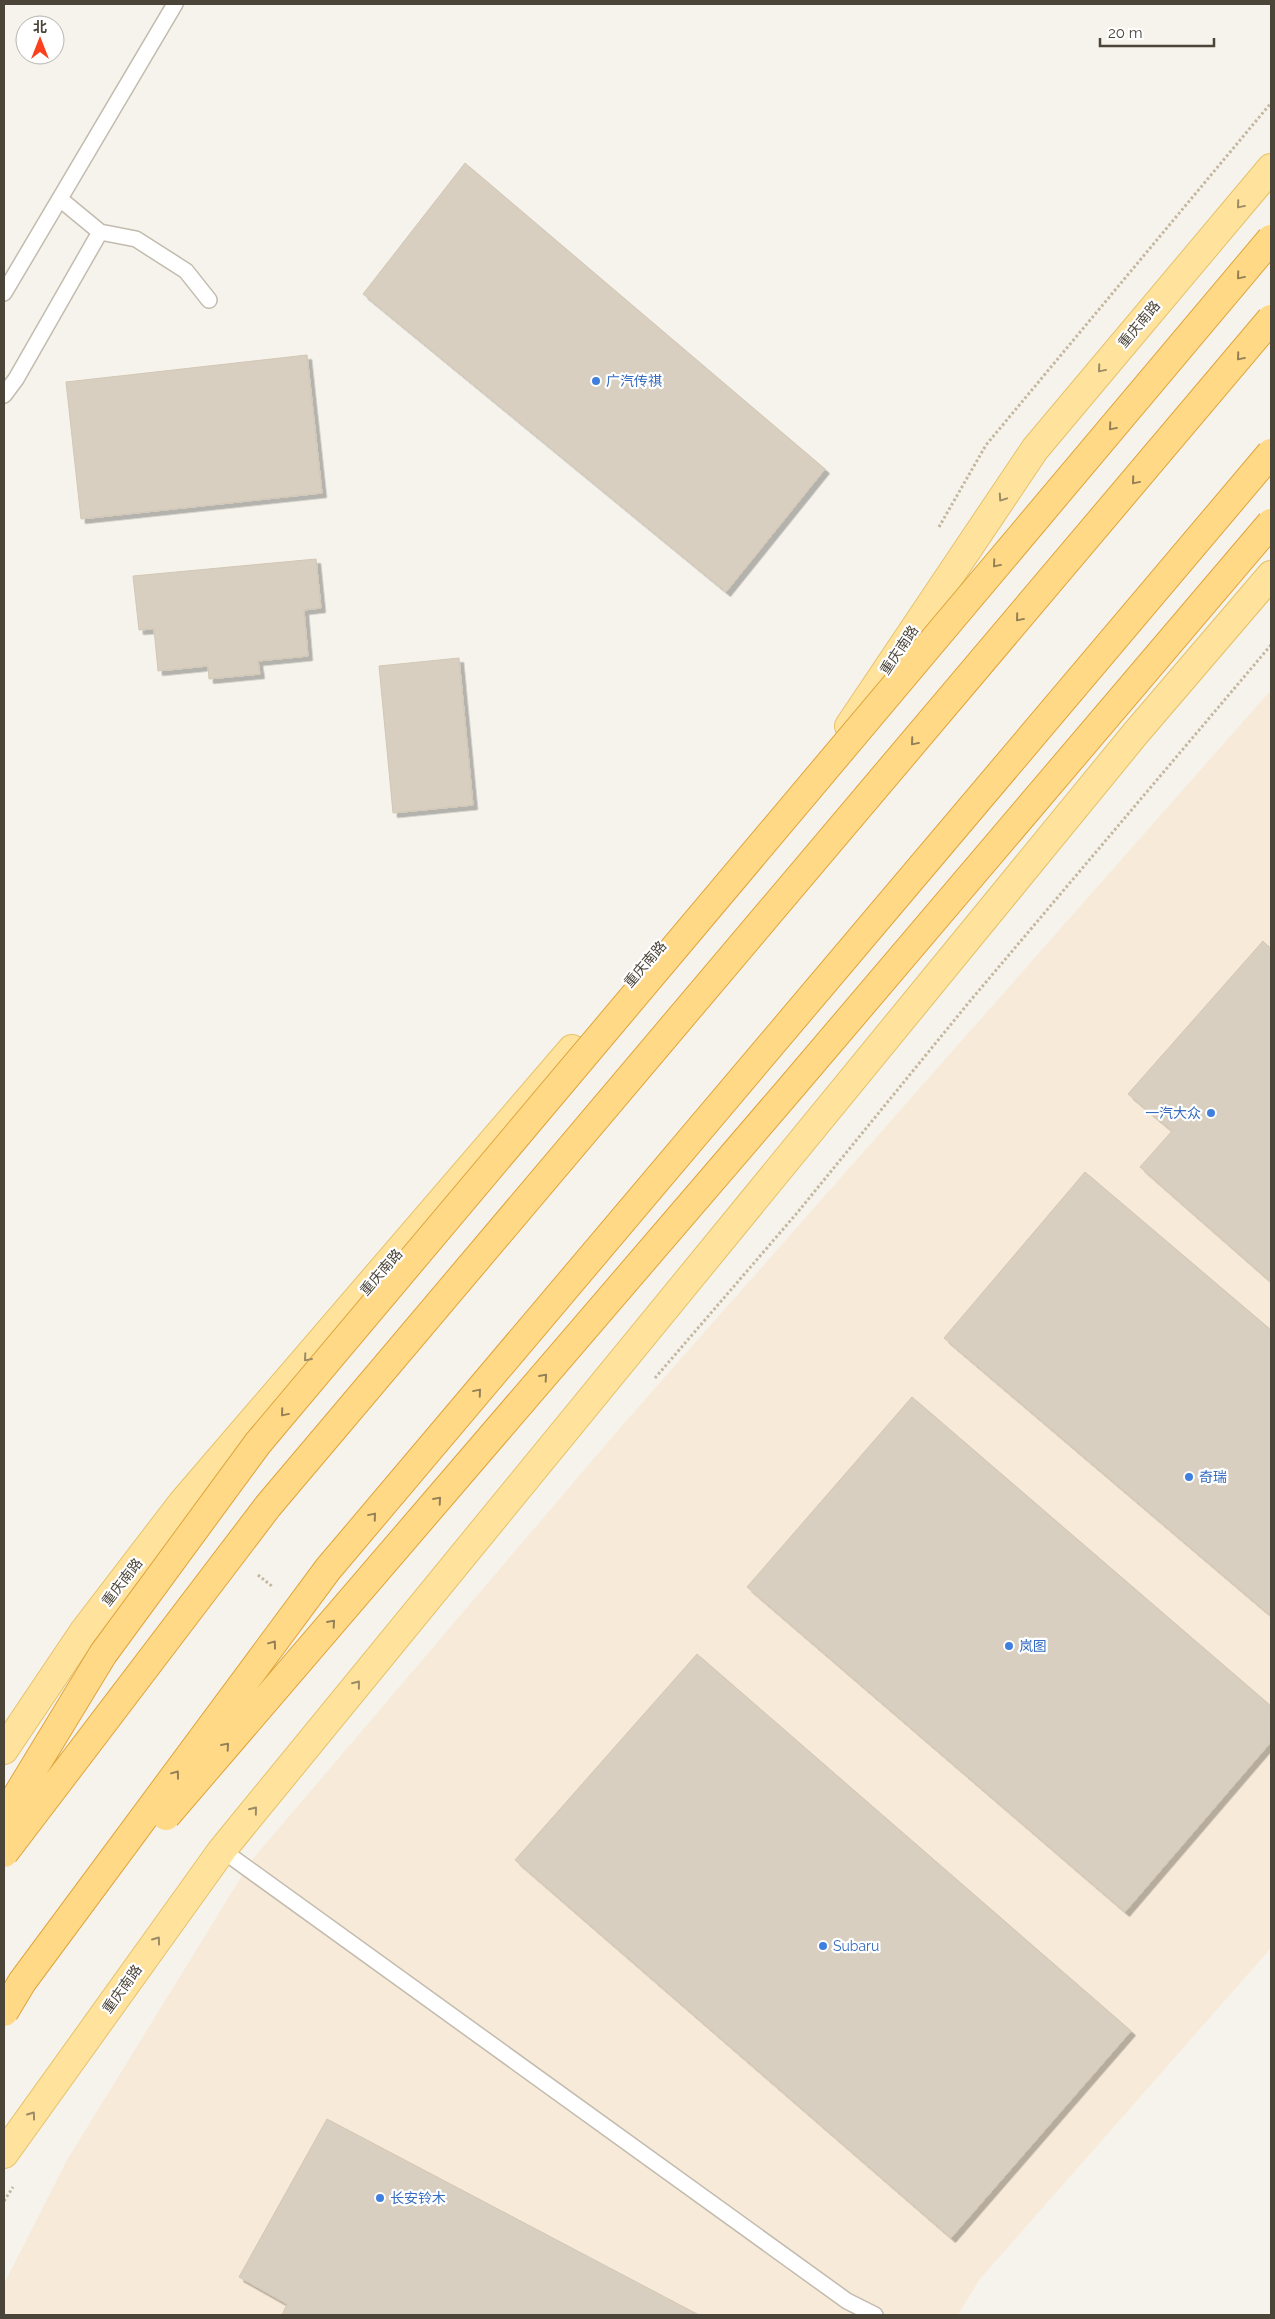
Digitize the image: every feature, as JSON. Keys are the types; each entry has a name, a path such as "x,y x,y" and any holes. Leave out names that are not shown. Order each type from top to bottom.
{"highway":[{"path":"4,1817 103,1654 258,1443 1271,239"},
{"path":"4,1853 268,1506 1271,319"},
{"path":"4,2012 22,1982 328,1570 1271,453"},
{"path":"22,1982 790,1090 1271,523"}],"main road":[{"name":"重庆南路","path":"4,1750 84,1631 182,1503 846,730 1035,448 1271,168"},
{"name":"重庆南路","path":"4,2154 222,1850 1135,734 1271,575"}],"lane":[{"path":"4,293 175,4"},
{"path":"60,199 100,232 136,239 186,270 209,300"},
{"path":"4,395 16,379 100,232"},
{"path":"222,1850 839,2295 875,2315"}],"path":[{"path":"937,531 986,445 1271,103"},
{"path":"654,1380 797,1213 970,1001 1271,645"},
{"path":"4,2201 15,2185"}],"shaded area":[{"path":"1271,690 1271,1948 979,2280 958,2315 4,2315 4,2284 67,2160 251,1861 619,1429"}],"building":[{"name":"广汽传祺","path":"465,163 825,469 726,592 363,294"},
{"path":"307,355 322,493 81,519 66,382"},
{"path":"316,559 321,608 304,610 308,656 258,661 260,674 209,679 208,666 158,671 154,629 139,630 133,576"},
{"path":"459,658 473,805 393,813 379,666"},
{"name":"一汽大众","path":"1263,941 1271,949 1271,1282 1140,1167 1172,1131 1128,1094"},
{"name":"奇瑞","path":"1085,1172 1271,1330 1271,1616 944,1338"},
{"name":"岚图","path":"912,1397 1271,1706 1271,1742 1125,1912 747,1587"},
{"name":"Subaru","path":"697,1654 1131,2031 951,2238 515,1860"},
{"name":"长安铃木","path":"327,2119 699,2315 282,2315 287,2304 239,2277"}],"place":[{"name":"广汽传祺","path":"596,381"},
{"name":"一汽大众","path":"1211,1113"},
{"name":"奇瑞","path":"1189,1477"},
{"name":"岚图","path":"1009,1646"},
{"name":"Subaru","path":"823,1946"},
{"name":"长安铃木","path":"380,2198"}]}
